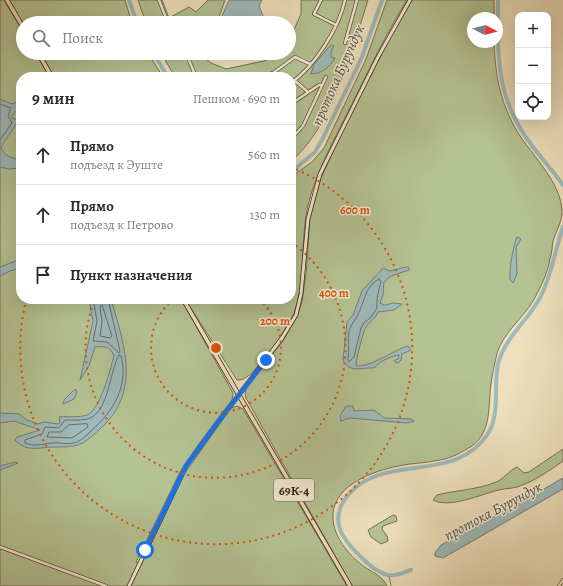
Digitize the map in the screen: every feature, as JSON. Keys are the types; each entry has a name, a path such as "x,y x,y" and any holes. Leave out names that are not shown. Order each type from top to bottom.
{"main road":[{"path":"7,0 16,16"},
{"path":"42,60 49,72"},
{"name":"69К-4","path":"186,304 350,586"}],"street":[{"path":"159,0 165,16"},
{"path":"321,0 314,14 336,25"},
{"path":"296,78 310,64 336,25 345,0"},
{"path":"345,43 357,0"},
{"path":"128,586 185,469 238,394 282,338 296,315 301,294 308,219 318,180 328,155 360,92 410,0"},
{"path":"296,57 310,64"},
{"path":"189,60 194,72"},
{"path":"274,72 292,60"},
{"path":"296,134 303,126 326,77"},
{"path":"296,82 308,92"},
{"path":"296,100 319,85 322,85"},
{"path":"0,547 106,586"},
{"path":"559,586 563,580"}],"green space":[{"path":"0,0 4,0 16,20 16,60 39,60 47,72 16,72 16,304 184,304 233,393 232,400 180,472 136,562 141,565 185,473 231,408 237,406 243,409 347,586 0,586"},
{"path":"9,0 125,0 130,16 18,16"},
{"path":"138,0 162,0 168,16 144,16"},
{"path":"208,0 225,0 219,16 173,16 189,7 196,12"},
{"path":"301,0 368,0 348,64 329,109 318,129 305,147 296,156 296,72 172,72 165,60 207,60 226,69 266,60 296,60 296,25 301,14"},
{"path":"387,0 407,0 370,67 316,180 308,205 304,232 302,274 298,301 294,313 285,330 260,364 244,379 237,380 188,304 296,304 296,173 312,162 324,148 366,59"},
{"path":"412,0 494,0 494,12 467,12 467,48 494,48 495,63 501,94 508,114 519,135 551,178 561,202 562,214 541,286 529,308 504,339 497,353 491,380 488,418 483,433 478,440 461,453 449,458 408,464 378,471 358,480 341,494 333,513 333,521 338,537 353,557 381,578 387,586 352,586 246,398 245,392 248,385 283,341 298,314 302,301 306,274 310,219 321,178 348,120 391,36"},
{"path":"44,60 152,60 160,72 51,72"},
{"path":"563,449 563,461 541,476 523,485 515,488 501,489 457,502 448,503 433,500 437,495 444,493 489,485 501,479 517,467 524,473 529,472"},
{"path":"393,515 396,516 397,521 383,526 382,529 387,536 388,541 381,544 371,537 368,530"}],"water":[{"path":"229,0 262,0 259,6 263,16 222,16"},
{"path":"331,45 334,46 331,52 331,57 335,58 333,61 322,71 311,74 314,64"},
{"path":"0,99 12,104 16,103 16,111 12,118 16,119 16,124 1,147 4,153 16,158 16,168 0,167"},
{"path":"517,237 521,239 516,247 517,274 513,283 510,280 510,270"},
{"path":"16,261 16,269 0,276 0,267"},
{"path":"409,267 409,270 391,276 384,282 383,295 380,303 384,305 394,303 402,304 394,310 378,312 366,327 356,365 367,365 408,346 411,350 402,354 401,360 398,363 395,362 395,360 398,359 399,355 379,363 374,368 357,369 349,367 343,360 347,322 353,315 362,291 383,268 390,271"},
{"path":"90,304 112,304 121,333 126,367 125,383 121,399 113,414 100,429 84,442 75,446 38,448 24,447 15,440 17,437 40,430 14,421 0,423 0,413 19,414 27,420 38,424 44,422 58,424 60,423 59,417 87,415 92,412 96,405 108,378 114,355 106,347 95,347 89,366 80,380 93,321"},
{"path":"75,389 77,392 74,399 63,404 64,400"},
{"path":"346,406 353,406 354,411 374,410 384,418 411,419 414,421 407,423 350,418 341,421 340,416"},
{"path":"15,462 18,463 0,470 0,466"},
{"path":"563,478 563,489 443,558 435,556 435,553 441,545"}],"waterway":[{"name":"протока Бурундук","path":"129,0 135,16"},
{"name":"протока Бурундук","path":"296,168 315,152 323,138 362,57 382,0"},
{"name":"протока Бурундук","path":"498,0 499,60 505,95 521,129 563,185"},
{"name":"протока Бурундук","path":"157,60 165,72"},
{"name":"протока Бурундук","path":"411,570 397,575 388,575 370,565 354,550 343,535 339,527 339,511 343,502 350,493 365,481 382,474 439,464 457,459 473,450 487,435 494,419 497,373 501,354 511,337 536,305 545,288 563,227"},
{"path":"389,575 391,586"}],"route":[{"path":"145,550 186,466 266,360"}]}
